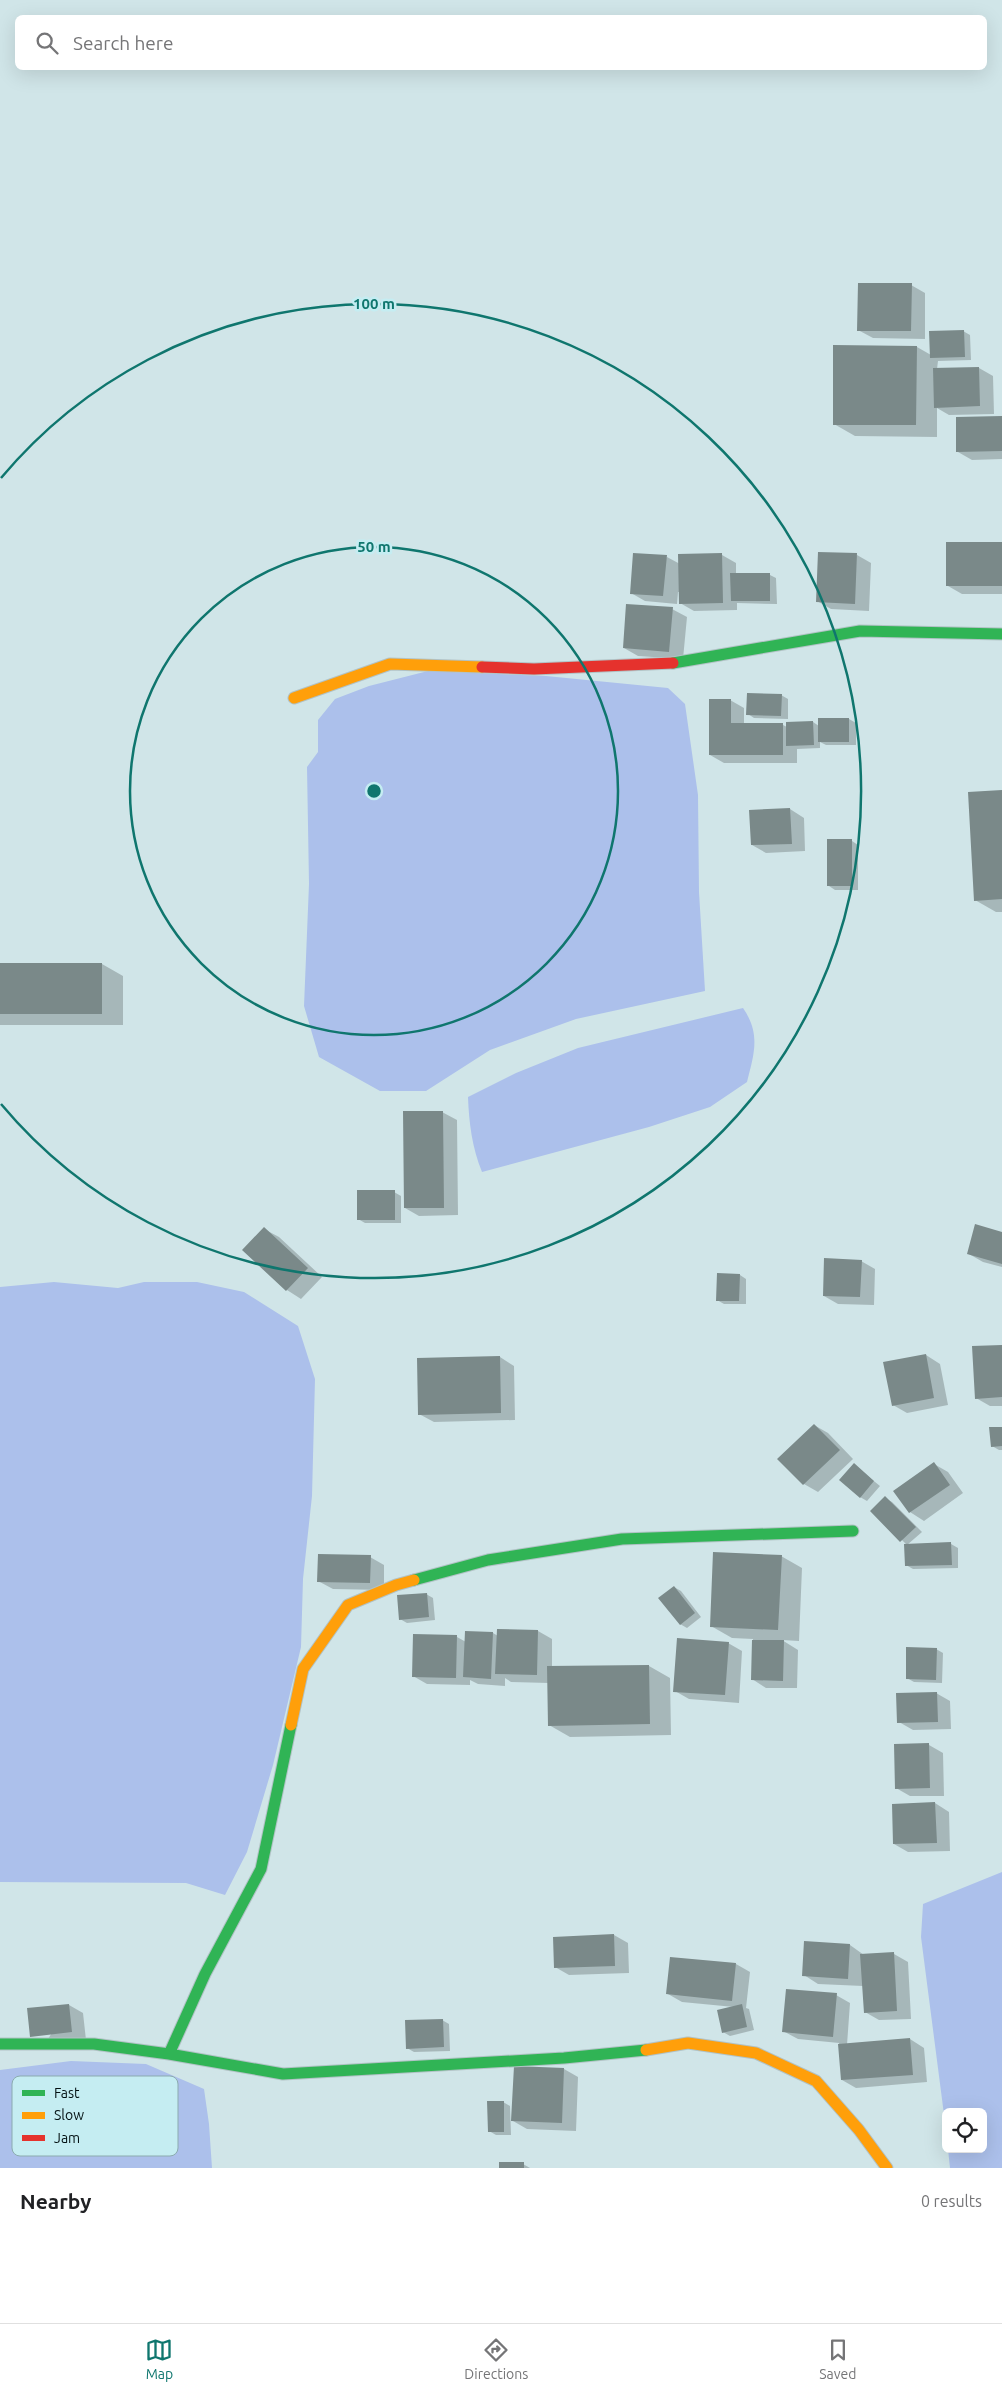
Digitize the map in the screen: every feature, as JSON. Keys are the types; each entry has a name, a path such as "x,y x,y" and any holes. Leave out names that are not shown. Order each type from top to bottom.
{"street":[{"path":"294,698 390,664 534,669 675,663 860,630 1002,634"},
{"path":"169,2054 205,1974 261,1869 304,1669 348,1605 396,1585 488,1560 622,1539 853,1531"},
{"path":"0,2044 94,2044 169,2054 283,2074 564,2058 626,2053 688,2043 756,2053 816,2081 859,2130 887,2168"}],"water":[{"path":"428,671 546,676 668,688 685,704 698,795 699,892 705,991 576,1019 490,1050 426,1091 380,1091 319,1057 304,1006 309,884 307,767 318,752 318,720 335,699 369,686"},
{"path":"743,1008 749,1017 754,1035 754,1053 747,1082 710,1107 649,1127 482,1172 472,1135 468,1097 516,1073 578,1048"},
{"path":"54,1282 118,1288 144,1282 197,1282 244,1292 298,1326 315,1379 312,1496 303,1579 301,1647 273,1765 247,1852 225,1895 186,1883 0,1882 0,1287"},
{"path":"1002,1872 1002,2168 950,2168 948,2153 987,2153 987,2108 943,2108 921,1937 923,1904"},
{"path":"71,2061 146,2064 174,2076 12,2076 12,2156 178,2156 178,2078 204,2089 212,2168 0,2168 0,2070"}],"building":[{"path":"858,283 912,283 911,331 857,331"},
{"path":"964,330 965,357 930,358 929,331"},
{"path":"833,345 917,346 916,425 833,425"},
{"path":"979,367 980,406 934,408 933,368"},
{"path":"1002,416 1002,451 956,452 956,417"},
{"path":"946,542 1002,542 1002,586 946,586"},
{"path":"818,552 857,553 855,604 816,602"},
{"path":"633,553 667,555 663,596 630,594"},
{"path":"722,553 723,603 679,604 678,554"},
{"path":"730,573 770,573 770,601 731,601"},
{"path":"626,604 673,607 669,652 623,648"},
{"path":"747,693 782,694 781,716 746,715"},
{"path":"709,699 731,699 731,723 783,723 783,755 709,755"},
{"path":"818,718 849,718 849,742 818,742"},
{"path":"813,721 814,745 786,746 786,722"},
{"path":"1002,790 1002,899 974,901 968,792"},
{"path":"790,808 792,844 751,845 749,810"},
{"path":"827,839 852,839 852,886 827,886"},
{"path":"0,963 102,963 102,1014 0,1014"},
{"path":"403,1111 443,1111 444,1208 404,1208"},
{"path":"357,1190 395,1190 395,1220 357,1220"},
{"path":"975,1224 1002,1232 1002,1264 967,1254"},
{"path":"264,1227 308,1268 286,1291 242,1250"},
{"path":"824,1258 862,1260 860,1297 823,1296"},
{"path":"717,1273 740,1274 739,1301 716,1301"},
{"path":"1002,1345 1002,1397 975,1399 972,1346"},
{"path":"926,1354 934,1398 892,1406 883,1362"},
{"path":"500,1356 501,1413 418,1415 417,1358"},
{"path":"814,1424 840,1450 803,1485 777,1459"},
{"path":"989,1427 1002,1427 1002,1446 991,1447"},
{"path":"934,1462 950,1485 909,1513 893,1491"},
{"path":"854,1463 874,1481 860,1498 839,1480"},
{"path":"885,1496 916,1527 900,1542 870,1511"},
{"path":"951,1542 952,1565 905,1566 904,1544"},
{"path":"713,1552 782,1555 778,1630 710,1627"},
{"path":"318,1554 371,1555 370,1583 317,1582"},
{"path":"674,1586 695,1613 680,1625 658,1598"},
{"path":"427,1593 429,1617 399,1620 397,1595"},
{"path":"497,1629 538,1630 537,1675 495,1674"},
{"path":"465,1631 493,1632 491,1679 463,1677"},
{"path":"413,1634 457,1635 456,1678 412,1677"},
{"path":"677,1638 729,1642 725,1695 673,1692"},
{"path":"752,1640 784,1640 783,1681 751,1680"},
{"path":"906,1647 937,1648 936,1680 906,1679"},
{"path":"649,1665 650,1724 548,1726 547,1666"},
{"path":"937,1692 938,1722 897,1723 896,1693"},
{"path":"929,1743 930,1788 895,1789 894,1744"},
{"path":"935,1802 937,1843 893,1844 892,1804"},
{"path":"614,1934 615,1966 554,1968 553,1937"},
{"path":"804,1941 850,1944 848,1979 802,1976"},
{"path":"894,1952 897,2011 864,2013 860,1954"},
{"path":"670,1957 736,1963 732,2001 666,1994"},
{"path":"786,1989 837,1993 833,2037 782,2032"},
{"path":"69,2004 72,2032 30,2037 27,2008"},
{"path":"742,2004 747,2027 722,2033 717,2010"},
{"path":"443,2019 444,2047 406,2049 405,2020"},
{"path":"910,2038 913,2075 841,2080 838,2044"},
{"path":"514,2066 564,2068 562,2123 511,2121"},
{"path":"487,2101 504,2101 504,2132 488,2132"},
{"path":"499,2162 524,2162 524,2168 499,2168"}],"traffic: fast":[{"path":"673,663 860,631 1002,634"},
{"path":"414,1580 488,1560 622,1539 853,1531"},
{"path":"0,2044 94,2044 169,2054 205,1974 261,1869 291,1725"},
{"path":"169,2054 283,2074 564,2058 646,2050"}],"traffic: slow":[{"path":"294,698 390,664 482,667"},
{"path":"291,1725 303,1669 348,1605 396,1585 414,1580"},
{"path":"646,2050 688,2043 756,2053 816,2081 859,2130 887,2168"}],"traffic: jam":[{"path":"482,667 534,669 673,663"}]}
